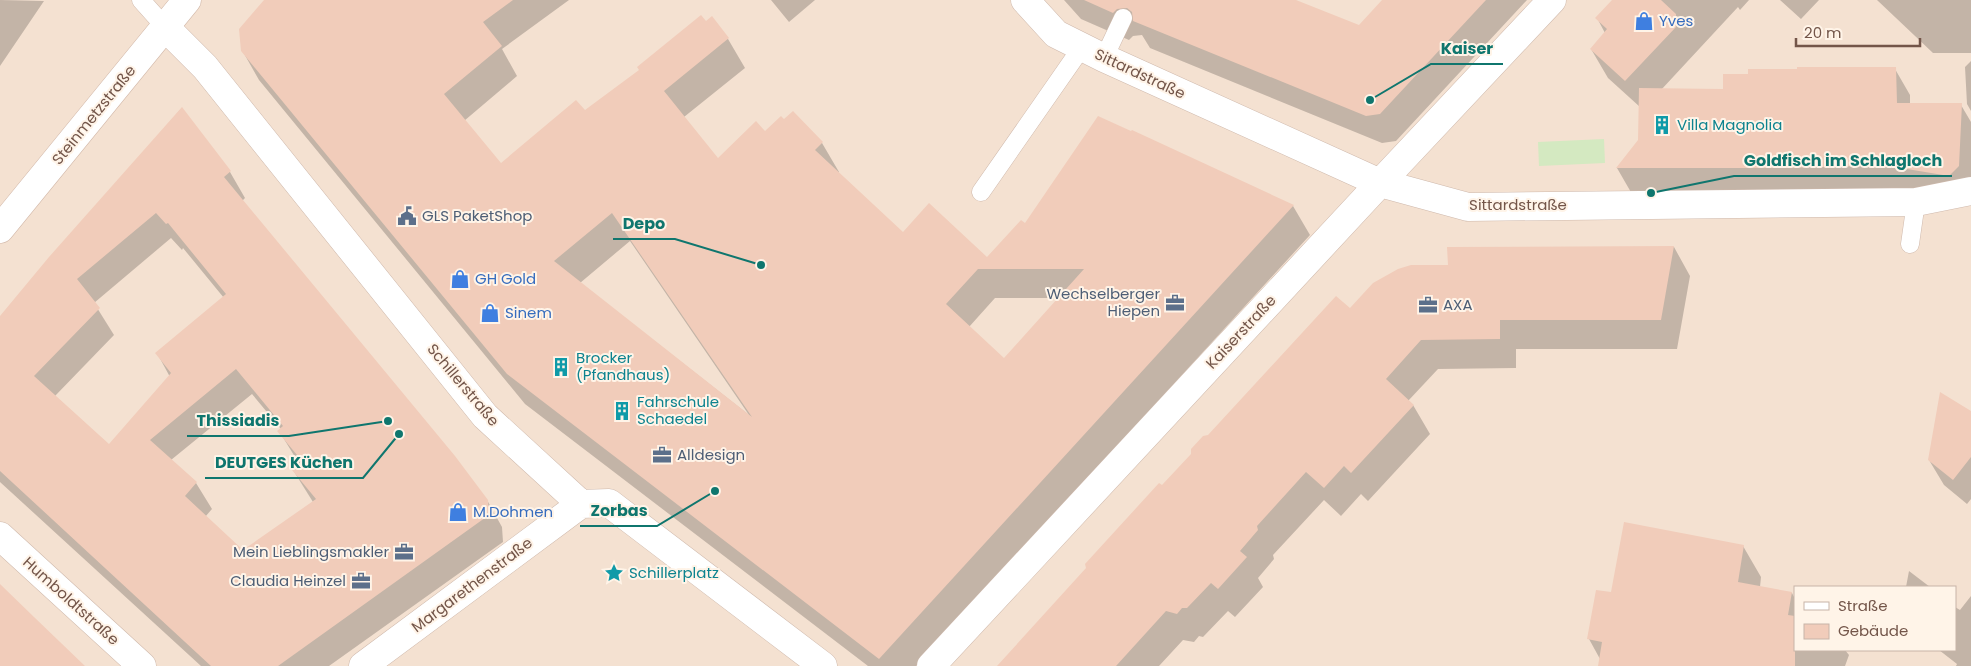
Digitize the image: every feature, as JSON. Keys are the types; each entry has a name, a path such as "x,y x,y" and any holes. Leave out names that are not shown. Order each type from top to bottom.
{"street":[{"name":"Steinmetzstraße","path":"0,230 188,0"},
{"name":"Sittardstraße","path":"1025,0 1056,34 1093,52 1380,183 1468,207 1916,202 1971,191"},
{"name":"Kaiserstraße","path":"931,666 1552,0"},
{"name":"Schillerstraße","path":"166,28 205,67 485,416 581,504"},
{"path":"581,504 609,502 823,666"},
{"name":"Margarethenstraße","path":"363,666 581,504"},
{"name":"Humboldtstraße","path":"0,536 142,666"}],"lane":[{"path":"141,0 166,28"},
{"path":"981,192 1093,52 1123,18"},
{"path":"1910,244 1916,202"}],"shaded area":[{"path":"0,0 1971,0 1971,666 0,666"}],"green space":[{"path":"1604,139 1605,163 1539,166 1538,142"}],"building":[{"path":"264,0 513,0 483,22 502,46 444,94 501,163 576,100 585,110 639,70 637,67 701,15 706,21 712,16 729,38 664,91 718,158 756,121 765,131 781,116 784,119 793,111 823,142 815,150 903,232 929,203 987,257 1021,220 1025,223 1098,116 1294,205 879,659 507,374 241,51 239,29","holes":["612,213 752,417 554,261","978,269 1084,269 1004,358 946,304"]},
{"path":"1084,0 1296,0 1359,25 1382,0 1486,0 1380,114 1366,116 1133,21 1132,12 1127,8 1117,9 1113,13"},
{"path":"1612,0 1661,0 1676,14 1676,27 1625,81 1590,49 1607,29 1595,18"},
{"path":"1797,67 1896,67 1897,103 1962,103 1959,166 1949,176 1907,169 1907,165 1773,168 1616,168 1638,140 1639,88 1723,89 1723,74 1748,74 1748,69 1797,69"},
{"path":"182,107 231,171 224,177 455,456 488,500 489,515 278,666 211,666 0,471 0,316 49,257","holes":["156,213 166,224 168,223 226,294 155,353 171,373 109,444 34,376 100,308 77,279","236,369 283,426 277,431 302,461 292,470 316,499 243,550 185,496 197,482 150,440"]},
{"path":"1674,246 1661,320 1500,320 1500,339 1421,340 1386,379 1414,405 1351,473 1344,466 1324,488 1306,472 1257,526 1258,530 1240,551 1247,557 1218,589 1211,583 1187,608 1182,608 1177,614 1166,611 1116,666 997,666 1086,568 1085,564 1159,483 1162,485 1191,454 1191,449 1203,436 1208,435 1336,296 1350,308 1373,283 1398,269 1411,265 1448,265 1447,247"},
{"path":"1940,392 1971,411 1971,457 1953,480 1928,460"},
{"path":"1624,522 1744,545 1738,582 1792,592 1788,615 1794,616 1795,666 1598,666 1602,642 1587,639 1596,590 1611,592"},
{"path":"0,584 34,617 85,666 0,666"}],"place":[{"name":"Yves","path":"1644,21"},
{"name":"Kaiser","path":"1370,100"},
{"name":"Villa Magnolia","path":"1662,125"},
{"name":"Goldfisch im Schlagloch","path":"1651,193"},
{"name":"GLS PaketShop","path":"407,216"},
{"name":"Depo","path":"761,265"},
{"name":"GH Gold","path":"460,279"},
{"name":"Wechselberger Hiepen","path":"1175,303"},
{"name":"AXA","path":"1428,305"},
{"name":"Sinem","path":"490,313"},
{"name":"Brocker (Pfandhaus)","path":"561,367"},
{"name":"Fahrschule Schaedel","path":"622,411"},
{"name":"Thissiadis","path":"388,421"},
{"name":"DEUTGES Küchen","path":"399,434"},
{"name":"Alldesign","path":"662,455"},
{"name":"Zorbas","path":"715,491"},
{"name":"M.Dohmen","path":"458,512"},
{"name":"Mein Lieblingsmakler","path":"404,552"},
{"name":"Schillerplatz","path":"614,573"},
{"name":"Claudia Heinzel","path":"361,581"}]}
